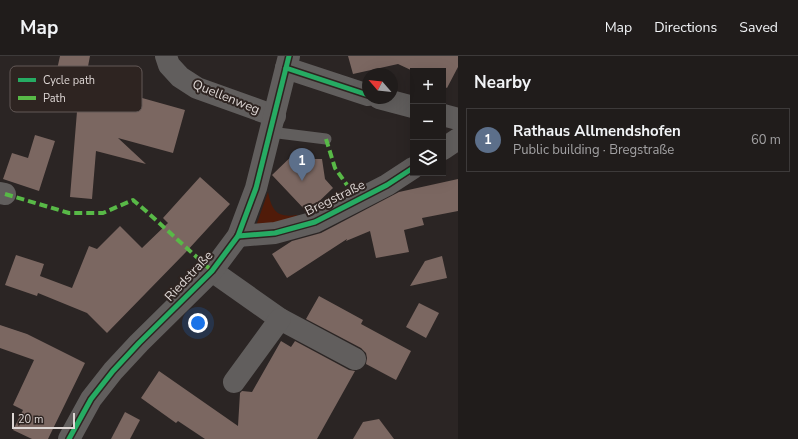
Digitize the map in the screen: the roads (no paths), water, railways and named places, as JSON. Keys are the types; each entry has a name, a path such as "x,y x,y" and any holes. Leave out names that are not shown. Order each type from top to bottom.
{"street":[{"name":"Quellenweg","path":"166,56 169,65 180,77 197,88 273,124"},
{"name":"Riedstraße","path":"69,439 91,399 113,371 139,343 212,271 238,236 256,188 288,62"},
{"path":"288,62 362,93"},
{"path":"398,103 410,106"},
{"path":"446,116 458,119"},
{"path":"446,147 458,139"},
{"name":"Bregstraße","path":"238,236 275,233 315,222 387,185 410,170"},
{"name":"Riedstraße","path":"212,271 280,319 355,359"},
{"path":"234,382 280,319"}],"lane":[{"path":"273,124 326,139"}],"place":[{"name":"Rathaus Allmendshofen","path":"302,181"}]}
